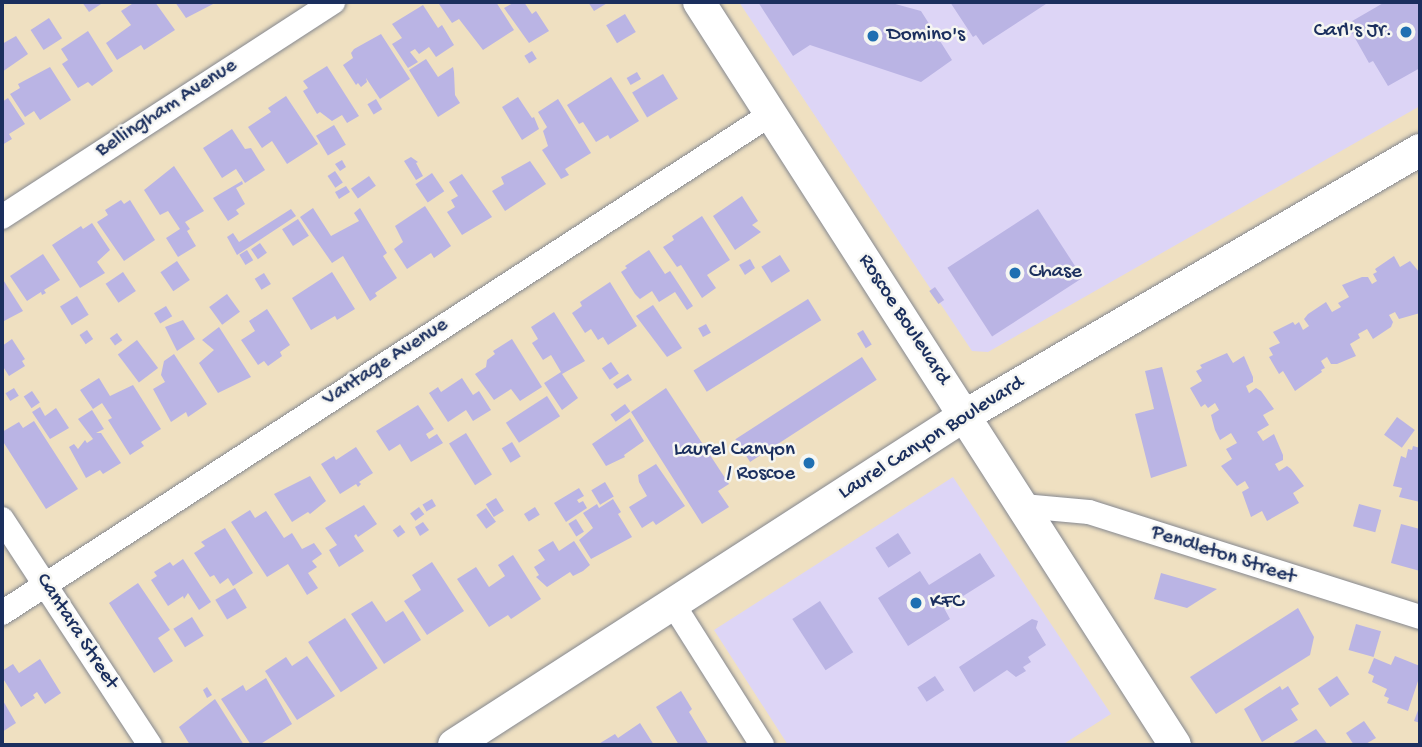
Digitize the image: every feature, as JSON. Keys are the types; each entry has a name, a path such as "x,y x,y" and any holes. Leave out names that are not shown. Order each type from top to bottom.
{"main road":[{"name":"Roscoe Boulevard","path":"699,2 1175,745"},
{"name":"Laurel Canyon Boulevard","path":"454,745 964,416 1420,150"}],"street":[{"name":"Bellingham Avenue","path":"2,217 333,2"},
{"name":"Vantage Avenue","path":"2,613 771,114"},
{"name":"Pendleton Street","path":"1023,506 1089,512 1420,617"},
{"name":"Cantara Street","path":"2,519 150,745"},
{"path":"673,604 762,745"}],"shaded area":[{"path":"739,2 1420,2 1420,106 988,352 972,351"},
{"path":"953,477 1111,714 1062,745 788,745 714,630"}],"building":[{"path":"82,2 104,2 89,12"},
{"path":"135,2 155,2 175,30 144,50 141,45 117,60 106,43 131,25 121,11"},
{"path":"175,2 217,2 186,18"},
{"path":"496,2 514,30 483,50 459,19 452,23 439,4"},
{"path":"515,2 524,2 532,14 536,11 549,31 529,43 504,8"},
{"path":"588,2 609,2 594,11"},
{"path":"758,2 888,2 921,11 952,60 921,82 810,45 793,56"},
{"path":"950,2 1049,2 983,45 976,35 973,37"},
{"path":"1385,2 1420,2 1420,68 1388,86 1373,61 1369,63 1347,24"},
{"path":"423,5 438,28 442,25 454,45 436,57 429,47 419,54 415,49 410,52 418,62 408,68 392,44 402,38 392,24"},
{"path":"625,14 636,32 617,43 606,25"},
{"path":"49,18 62,38 44,50 31,30"},
{"path":"88,31 113,71 92,86 88,82 78,88 62,64 68,60 61,49"},
{"path":"381,34 410,79 380,99 366,78 367,82 361,87 358,83 356,85 343,65 353,58 351,53 354,49"},
{"path":"16,36 28,54 2,72 2,44"},
{"path":"532,51 537,59 529,63 524,56"},
{"path":"426,59 438,77 453,67 455,95 460,103 438,117 409,70"},
{"path":"327,66 359,116 347,123 342,115 332,121 320,112 317,114 303,91 308,88 303,81"},
{"path":"50,67 71,100 40,120 34,111 25,117 10,94 20,88 18,84"},
{"path":"637,72 641,79 631,85 627,78"},
{"path":"663,74 678,99 647,117 632,93"},
{"path":"611,77 639,121 610,139 608,135 596,142 583,122 579,124 567,105"},
{"path":"286,96 318,144 287,164 272,141 262,148 248,127 271,112 268,108"},
{"path":"518,97 532,118 534,117 539,129 522,140 502,107"},
{"path":"8,98 25,124 9,134 12,139 2,145 2,102"},
{"path":"376,99 382,109 374,114 367,104"},
{"path":"558,99 591,153 565,169 569,175 561,179 542,150 548,146 543,131 547,127 538,112"},
{"path":"334,125 346,145 328,156 316,136"},
{"path":"232,129 245,149 251,148 265,170 245,183 236,169 222,178 203,148"},
{"path":"411,157 418,162 416,163 423,176 416,180 404,161"},
{"path":"342,160 346,167 340,171 335,164"},
{"path":"530,161 546,184 505,211 492,191 504,184 501,177"},
{"path":"174,166 204,211 185,222 196,246 178,257 166,238 180,229 168,211 160,215 144,190"},
{"path":"335,171 343,183 335,188 328,176"},
{"path":"432,173 444,191 428,202 415,184"},
{"path":"462,174 492,217 462,235 447,212 455,207 451,200 458,196 449,182"},
{"path":"369,176 376,186 358,198 351,189"},
{"path":"242,181 243,184 236,188 245,204 236,210 239,214 228,221 213,198"},
{"path":"346,186 350,192 339,199 335,192"},
{"path":"742,196 758,221 752,225 761,232 735,250 713,216"},
{"path":"121,200 124,204 130,200 155,240 124,261 97,222 108,215 105,210"},
{"path":"425,206 451,246 434,258 431,253 407,269 394,249 403,242 395,226"},
{"path":"313,208 331,236 359,221 354,213 360,208 387,253 383,256 397,278 375,293 377,296 370,301 343,256 332,263 300,217"},
{"path":"291,209 296,216 237,255 227,237 233,233 239,242"},
{"name":"Chase","path":"1038,209 1083,278 992,337 947,268"},
{"path":"702,216 730,260 707,275 716,288 702,298 681,265 677,267 663,247 674,240 672,236"},
{"path":"298,219 309,236 293,246 282,229"},
{"path":"92,223 110,250 97,262 105,273 80,288 52,245 81,226 83,229"},
{"path":"260,243 267,253 258,259 251,249"},
{"path":"247,250 253,260 245,265 239,255"},
{"path":"649,250 665,274 670,271 693,306 687,310 675,292 659,302 652,291 640,299 635,294 621,272 627,268 625,266"},
{"path":"43,254 60,280 44,290 46,293 42,295 41,292 27,301 10,276"},
{"path":"780,255 790,271 771,283 761,267"},
{"path":"1394,256 1400,267 1410,261 1420,273 1420,313 1399,319 1395,312 1389,315 1393,322 1391,327 1373,339 1367,329 1358,334 1360,338 1350,344 1356,356 1337,364 1331,364 1327,357 1321,361 1325,368 1322,372 1295,391 1283,371 1279,374 1269,357 1273,355 1269,348 1280,343 1273,332 1293,322 1295,325 1299,322 1303,330 1309,326 1304,319 1308,314 1326,302 1332,312 1341,307 1338,303 1349,297 1342,285 1362,277 1368,277 1372,284 1377,281 1373,274 1377,272 1375,269"},
{"path":"750,259 755,268 745,275 739,265"},
{"path":"177,261 190,280 173,291 160,272"},
{"path":"123,272 136,291 118,303 106,284"},
{"path":"332,272 355,309 337,320 335,316 311,330 292,298"},
{"path":"264,273 271,284 262,290 255,279"},
{"path":"2,278 23,311 2,322"},
{"path":"610,282 637,326 608,345 603,337 598,340 591,329 585,333 572,313 582,306 580,302"},
{"path":"935,287 944,300 938,304 929,291"},
{"path":"227,294 240,312 222,325 209,307"},
{"path":"77,296 89,315 72,325 60,307"},
{"path":"808,299 821,320 707,392 694,371"},
{"path":"653,305 682,348 667,357 636,316"},
{"path":"166,306 172,316 160,323 154,313"},
{"path":"267,309 290,345 280,352 282,356 268,366 264,361 258,365 241,340 255,331 249,321"},
{"path":"554,312 585,361 562,374 578,398 562,410 544,383 561,372 551,355 543,360 532,343 538,339 531,327"},
{"path":"183,320 195,339 177,351 165,327"},
{"path":"706,324 711,333 703,337 698,328"},
{"path":"219,327 251,377 218,393 199,363 214,350 202,340"},
{"path":"87,330 93,339 86,344 80,335"},
{"path":"863,330 872,345 866,348 857,334"},
{"path":"117,333 122,340 115,346 110,338"},
{"path":"12,339 25,359 22,361 25,366 9,376 2,365 2,346"},
{"path":"512,339 542,387 520,401 511,389 494,400 475,374 486,367 487,360 495,354 493,351"},
{"path":"137,340 158,368 139,382 118,354"},
{"path":"1227,353 1233,363 1244,356 1253,377 1253,382 1246,386 1249,393 1256,388 1261,391 1274,409 1263,415 1269,425 1257,432 1263,441 1274,434 1283,455 1283,460 1275,464 1279,471 1287,466 1304,486 1293,493 1299,503 1267,521 1262,511 1251,517 1242,492 1249,488 1245,481 1237,486 1221,466 1232,459 1226,449 1237,443 1231,433 1220,440 1211,415 1219,410 1215,403 1208,408 1205,404 1201,407 1190,388 1202,381 1196,371 1202,368 1200,365"},
{"path":"174,354 207,404 188,417 186,412 171,422 153,389 165,382 161,375 164,361"},
{"path":"862,357 877,380 750,462 735,439"},
{"path":"611,362 619,374 610,380 602,368"},
{"path":"1162,367 1187,466 1151,478 1135,414 1154,409 1145,371"},
{"path":"628,374 632,380 617,389 613,384"},
{"path":"99,378 110,396 133,385 161,429 141,442 144,446 130,455 108,420 112,418 102,403 93,409 80,390"},
{"path":"462,378 473,395 479,391 491,410 473,421 466,410 448,422 429,393 438,387 441,392"},
{"path":"14,388 19,396 10,401 6,393"},
{"path":"666,388 729,484 718,491 729,507 702,524 631,412"},
{"path":"32,391 40,403 32,408 24,397"},
{"path":"547,396 560,416 519,443 506,423"},
{"path":"625,404 630,411 616,422 610,415"},
{"path":"418,405 434,429 426,434 429,439 437,434 443,443 411,462 400,444 389,451 376,431"},
{"path":"40,407 45,416 56,408 69,428 50,439 32,412"},
{"path":"92,410 104,429 96,433 101,433 121,463 103,474 100,470 86,478 69,447 74,444 78,449 85,440 87,443 93,439 78,419"},
{"path":"1397,417 1415,430 1402,448 1384,435"},
{"path":"630,418 644,441 624,455 625,457 606,466 592,444"},
{"path":"34,421 78,489 46,509 2,440 2,432 19,422 23,428"},
{"path":"466,433 492,475 475,485 449,444"},
{"path":"512,442 521,457 510,463 502,448"},
{"path":"1413,446 1420,448 1420,502 1399,497 1402,488 1393,486 1401,456 1406,458 1408,449 1412,450"},
{"path":"356,447 373,473 359,482 361,484 358,487 356,484 340,494 321,464 334,456 336,460"},
{"path":"656,464 685,506 656,525 653,521 642,528 629,507 647,496 638,475"},
{"path":"310,476 326,501 310,514 308,512 292,522 274,494"},
{"path":"605,482 614,497 600,505 591,490"},
{"path":"579,488 584,496 577,500 579,503 583,501 587,508 566,522 554,503"},
{"path":"496,498 504,511 494,517 486,504"},
{"path":"432,499 436,506 426,511 422,504"},
{"path":"613,499 621,512 618,514 632,537 591,559 579,540 593,528 583,513 597,504 599,508"},
{"path":"1359,504 1381,510 1375,532 1353,526"},
{"path":"364,505 377,524 358,537 356,534 354,536 364,551 339,567 329,550 337,545 325,528"},
{"path":"419,507 424,514 415,521 410,513"},
{"path":"535,507 540,515 529,522 524,514"},
{"path":"486,508 496,522 486,529 476,515"},
{"path":"250,510 255,518 266,511 284,538 292,533 302,549 314,543 322,554 312,561 317,567 308,573 318,588 307,595 288,564 267,577 231,522"},
{"path":"576,519 584,532 576,536 568,524"},
{"path":"423,522 429,530 420,536 415,527"},
{"path":"1401,524 1420,529 1420,571 1391,563"},
{"path":"400,525 405,532 398,538 393,530"},
{"path":"225,528 253,573 233,586 228,578 220,584 214,575 210,577 194,553 205,546 201,542"},
{"path":"898,533 911,553 888,568 875,548"},
{"path":"553,541 559,551 574,541 590,565 573,576 570,572 547,587 536,577 539,575 534,567 545,560 538,550"},
{"name":"KFC","path":"980,553 995,576 944,608 950,619 908,646 878,598 920,571 929,585"},
{"path":"513,555 541,599 511,619 508,615 489,627 457,579 476,567 489,587 505,576 498,565"},
{"path":"183,559 211,602 199,610 188,593 184,599 183,596 168,606 151,580 157,576 154,572 170,562 173,566"},
{"path":"432,562 464,611 427,635 404,601 421,590 412,575"},
{"path":"1161,573 1217,589 1187,608 1154,599"},
{"path":"138,583 170,630 158,638 173,661 154,673 109,603"},
{"path":"235,588 247,608 227,620 215,600"},
{"path":"372,601 386,622 403,611 421,640 384,664 351,614"},
{"path":"820,601 853,652 826,670 792,619"},
{"path":"1298,608 1314,637 1310,655 1216,714 1190,677"},
{"path":"192,617 204,636 185,647 173,629"},
{"path":"345,618 378,668 341,692 308,642"},
{"path":"1032,619 1038,621 1036,628 1046,645 1028,657 1031,662 1023,667 1026,671 1016,677 1007,670 974,692 959,667"},
{"path":"1356,624 1381,631 1374,657 1349,650"},
{"path":"307,656 335,696 297,720 265,671 286,657 292,666"},
{"path":"1395,656 1420,666 1420,675 1408,711 1387,703 1389,698 1384,696 1387,689 1372,682 1374,676 1368,673 1374,658 1391,665"},
{"path":"40,659 61,693 45,704 37,692 33,695 35,698 21,707 2,677 2,671 13,664 19,673"},
{"path":"935,676 944,690 927,702 917,687"},
{"path":"1337,676 1349,694 1330,707 1318,689"},
{"path":"266,678 292,724 259,745 251,745 221,699 243,685 246,691"},
{"path":"1280,686 1282,690 1288,686 1299,704 1291,709 1298,720 1262,742 1244,709"},
{"path":"207,687 212,695 207,698 203,690"},
{"path":"681,691 692,709 689,712 709,745 679,745 656,707"},
{"path":"2,699 16,723 2,732"},
{"path":"215,699 244,745 190,745 179,727"},
{"path":"1420,705 1420,723 1414,721"},
{"path":"1364,721 1376,738 1364,745 1354,745 1346,733"},
{"path":"640,723 654,745 597,745 615,734 618,738"},
{"path":"1316,729 1328,745 1290,745"}],"place":[{"name":"Carl's Jr.","path":"1406,32"},
{"name":"Domino's","path":"873,36"},
{"name":"Chase","path":"1015,273"},
{"name":"Laurel Canyon / Roscoe","path":"809,463"},
{"name":"KFC","path":"916,603"}]}
